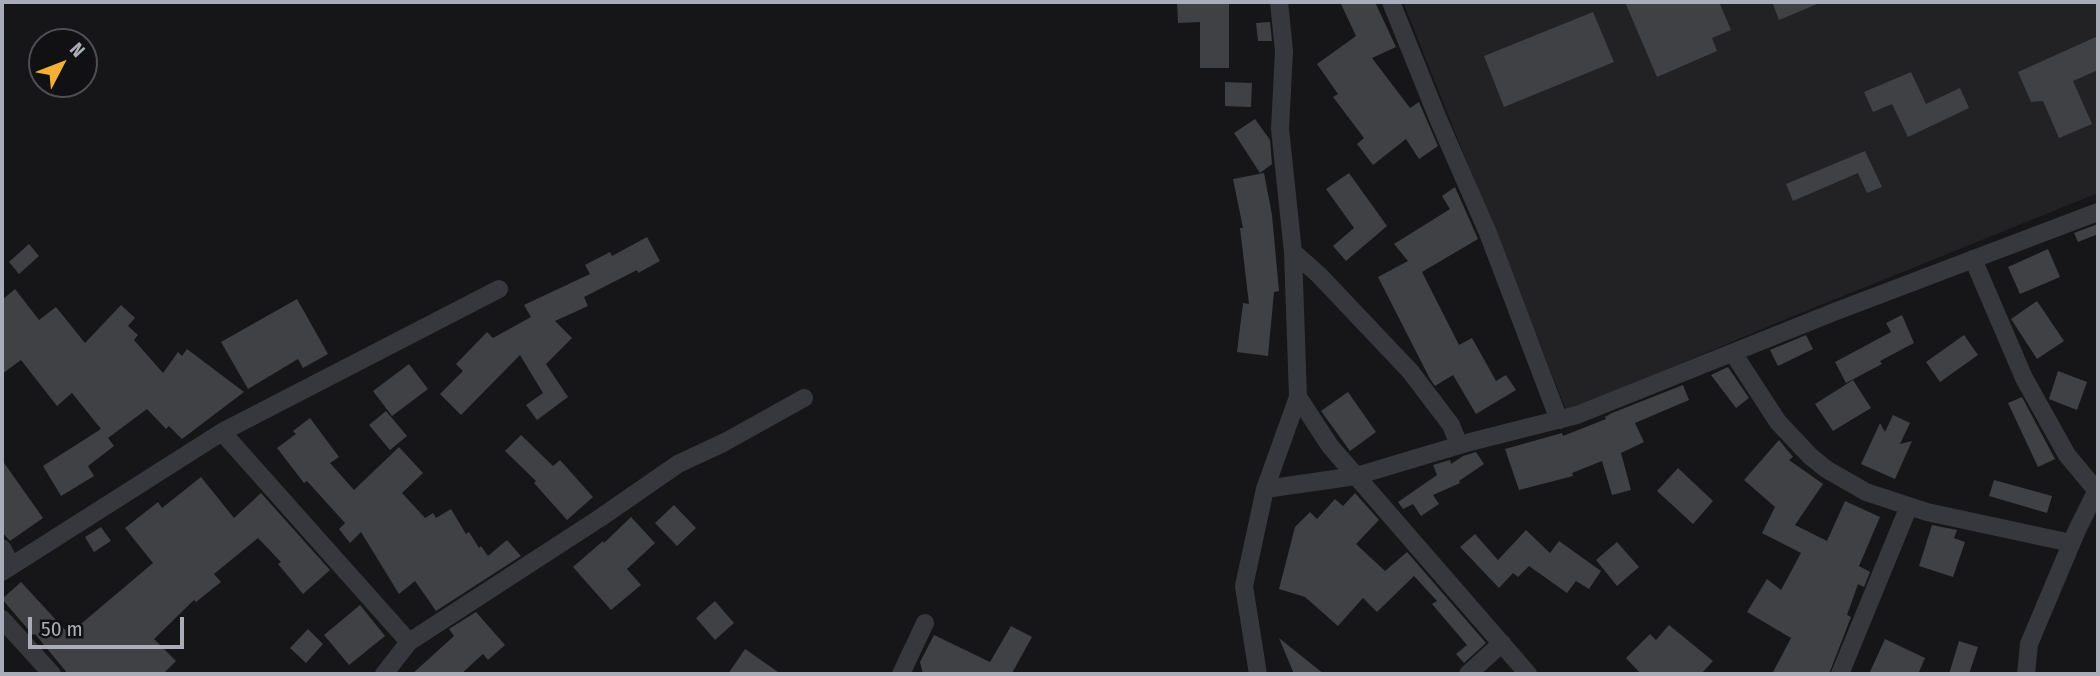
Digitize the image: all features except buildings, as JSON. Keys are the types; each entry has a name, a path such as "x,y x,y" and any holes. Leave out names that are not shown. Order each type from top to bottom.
{"street":[{"path":"1258,674 1244,586 1265,489 1298,397 1293,252 1280,129 1284,51 1279,2"},
{"path":"1391,2 1488,233 1559,420"},
{"path":"1265,489 1356,475 1559,420 2098,212"},
{"path":"1293,252 1319,275 1410,371 1443,414 1459,445"},
{"path":"1973,259 2024,378 2067,455 2098,489 2071,543 2029,644 2026,674"},
{"path":"2,548 7,568 222,432 499,289"},
{"path":"1733,353 1778,422 1810,456 1826,469 1866,492 1909,506 2071,543"},
{"path":"1298,397 1330,446 1528,674"},
{"path":"384,674 409,642 678,464 725,442 804,398"},
{"path":"222,432 409,642"},
{"path":"1840,674 1909,506"},
{"path":"2,619 52,674"},
{"path":"901,674 925,623"},
{"path":"1468,674 1502,643"}],"shaded area":[{"path":"1403,2 2098,2 2098,193 1774,324 1567,412"}]}
